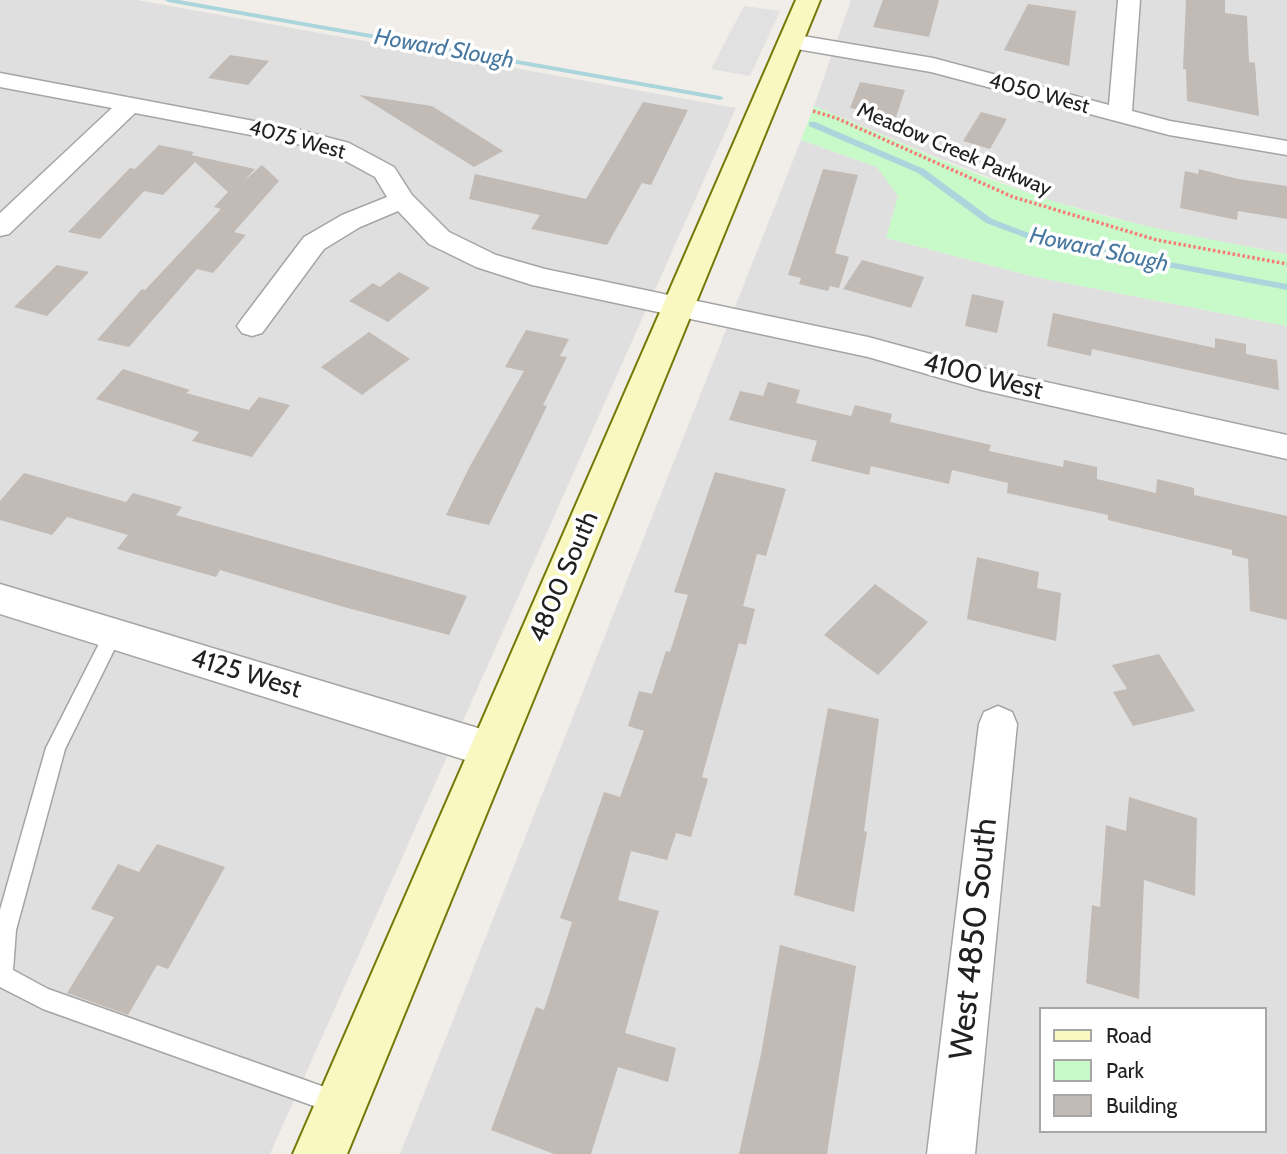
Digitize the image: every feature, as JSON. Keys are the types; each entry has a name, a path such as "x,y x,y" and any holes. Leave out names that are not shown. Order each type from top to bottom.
{"street":[{"name":"4800 South","path":"320,1154 808,0"},
{"path":"1120,115 1129,0"},
{"name":"4050 West","path":"791,41 933,65 1169,128 1287,148"},
{"name":"4075 West","path":"0,80 296,136 341,148 385,172 402,200 439,238 486,261 542,278 678,307"},
{"path":"0,228 130,104"},
{"path":"251,326 314,243 351,221 402,200"},
{"name":"4100 West","path":"678,307 868,347 982,379 1287,447"},
{"name":"4125 West","path":"0,599 491,750"},
{"name":"West 4850 South","path":"951,1154 998,724"}],"lane":[{"path":"113,634 56,748 5,930 1,976 43,998 341,1104"}],"path":[{"name":"Meadow Creek Parkway","path":"813,111 836,118 1013,197 1157,240 1287,264"}],"shaded area":[{"path":"0,0 137,0 736,108 270,1154 0,1154"},
{"path":"851,0 1287,0 1287,254 1168,232 1052,201 926,153 814,106"},
{"path":"744,6 780,11 750,76 711,69"},
{"path":"801,140 877,167 899,196 886,238 1035,277 1287,326 1287,1154 400,1154"}],"green space":[{"path":"814,106 962,168 1053,201 1140,224 1287,254 1287,326 1035,277 886,238 898,196 877,167 801,140"}],"building":[{"path":"883,0 939,0 929,37 873,27"},
{"path":"1186,0 1225,0 1225,13 1247,16 1249,62 1255,63 1259,116 1187,101 1186,69 1183,69"},
{"path":"1028,4 1076,11 1069,66 1004,50"},
{"path":"230,55 269,61 248,85 208,78"},
{"path":"860,82 905,90 896,117 850,108"},
{"path":"359,95 432,106 503,151 474,167"},
{"path":"643,102 688,110 651,185 642,183 607,245 531,229 540,215 469,199 475,174 586,199"},
{"path":"981,112 1007,119 990,149 963,141"},
{"path":"159,145 255,169 244,181 262,165 279,181 234,232 246,235 213,273 197,269 129,347 97,340 142,289 145,290 221,209 214,207 228,192 195,162 163,195 144,191 100,239 68,232 130,168 135,169"},
{"path":"823,169 858,175 835,253 849,257 839,288 830,286 828,291 799,284 801,278 788,275"},
{"path":"1199,169 1238,179 1287,186 1287,219 1238,211 1237,220 1180,208 1185,171 1198,174"},
{"path":"862,260 924,277 911,308 843,289"},
{"path":"57,265 89,272 47,316 14,307"},
{"path":"399,272 430,288 388,322 349,301 373,283 380,287"},
{"path":"972,294 1004,301 997,333 965,326"},
{"path":"1053,313 1215,348 1215,338 1246,344 1246,354 1277,360 1279,390 1092,349 1091,356 1047,346"},
{"path":"526,330 569,339 560,356 567,357 543,405 547,406 489,525 446,515 470,466 524,371 505,367"},
{"path":"369,332 410,359 362,395 321,367"},
{"path":"123,369 190,390 186,393 249,410 259,397 290,405 252,457 192,441 199,432 96,399"},
{"path":"768,382 800,390 796,403 851,416 855,405 892,414 890,422 991,445 989,451 1063,467 1064,460 1097,467 1097,479 1156,493 1157,479 1194,488 1194,495 1287,516 1287,620 1250,611 1248,559 1232,555 1232,550 1108,520 1108,515 1007,493 1008,483 952,470 949,484 871,466 869,475 811,461 817,441 729,420 740,391 763,396"},
{"path":"715,472 786,489 766,556 757,554 743,606 755,609 746,645 739,643 702,777 708,779 691,837 676,833 667,860 631,851 618,900 659,911 625,1033 676,1048 668,1082 618,1067 591,1154 554,1154 491,1130 536,1007 544,1010 572,922 560,918 604,792 620,797 644,731 628,726 639,691 652,694 666,651 670,652 688,595 674,592"},
{"path":"24,473 126,502 133,493 182,507 176,515 467,596 449,635 220,570 216,577 117,549 128,535 67,517 52,535 0,520 0,501"},
{"path":"977,557 1039,572 1037,588 1061,593 1056,641 967,619"},
{"path":"875,584 928,622 878,675 824,635"},
{"path":"1159,654 1195,711 1133,726 1113,692 1127,689 1112,665"},
{"path":"828,708 879,719 864,831 867,832 854,912 794,895"},
{"path":"1129,797 1197,818 1195,896 1144,880 1139,999 1086,983 1092,905 1100,907 1106,825 1126,831"},
{"path":"157,844 225,867 168,969 157,965 128,1015 67,993 114,917 91,909 118,864 139,872"},
{"path":"780,945 856,966 827,1154 739,1154 761,1054"}],"waterway":[{"name":"Howard Slough","path":"168,0 720,98"},
{"name":"Howard Slough","path":"812,124 921,171 989,221 1040,240 1287,287"}]}
